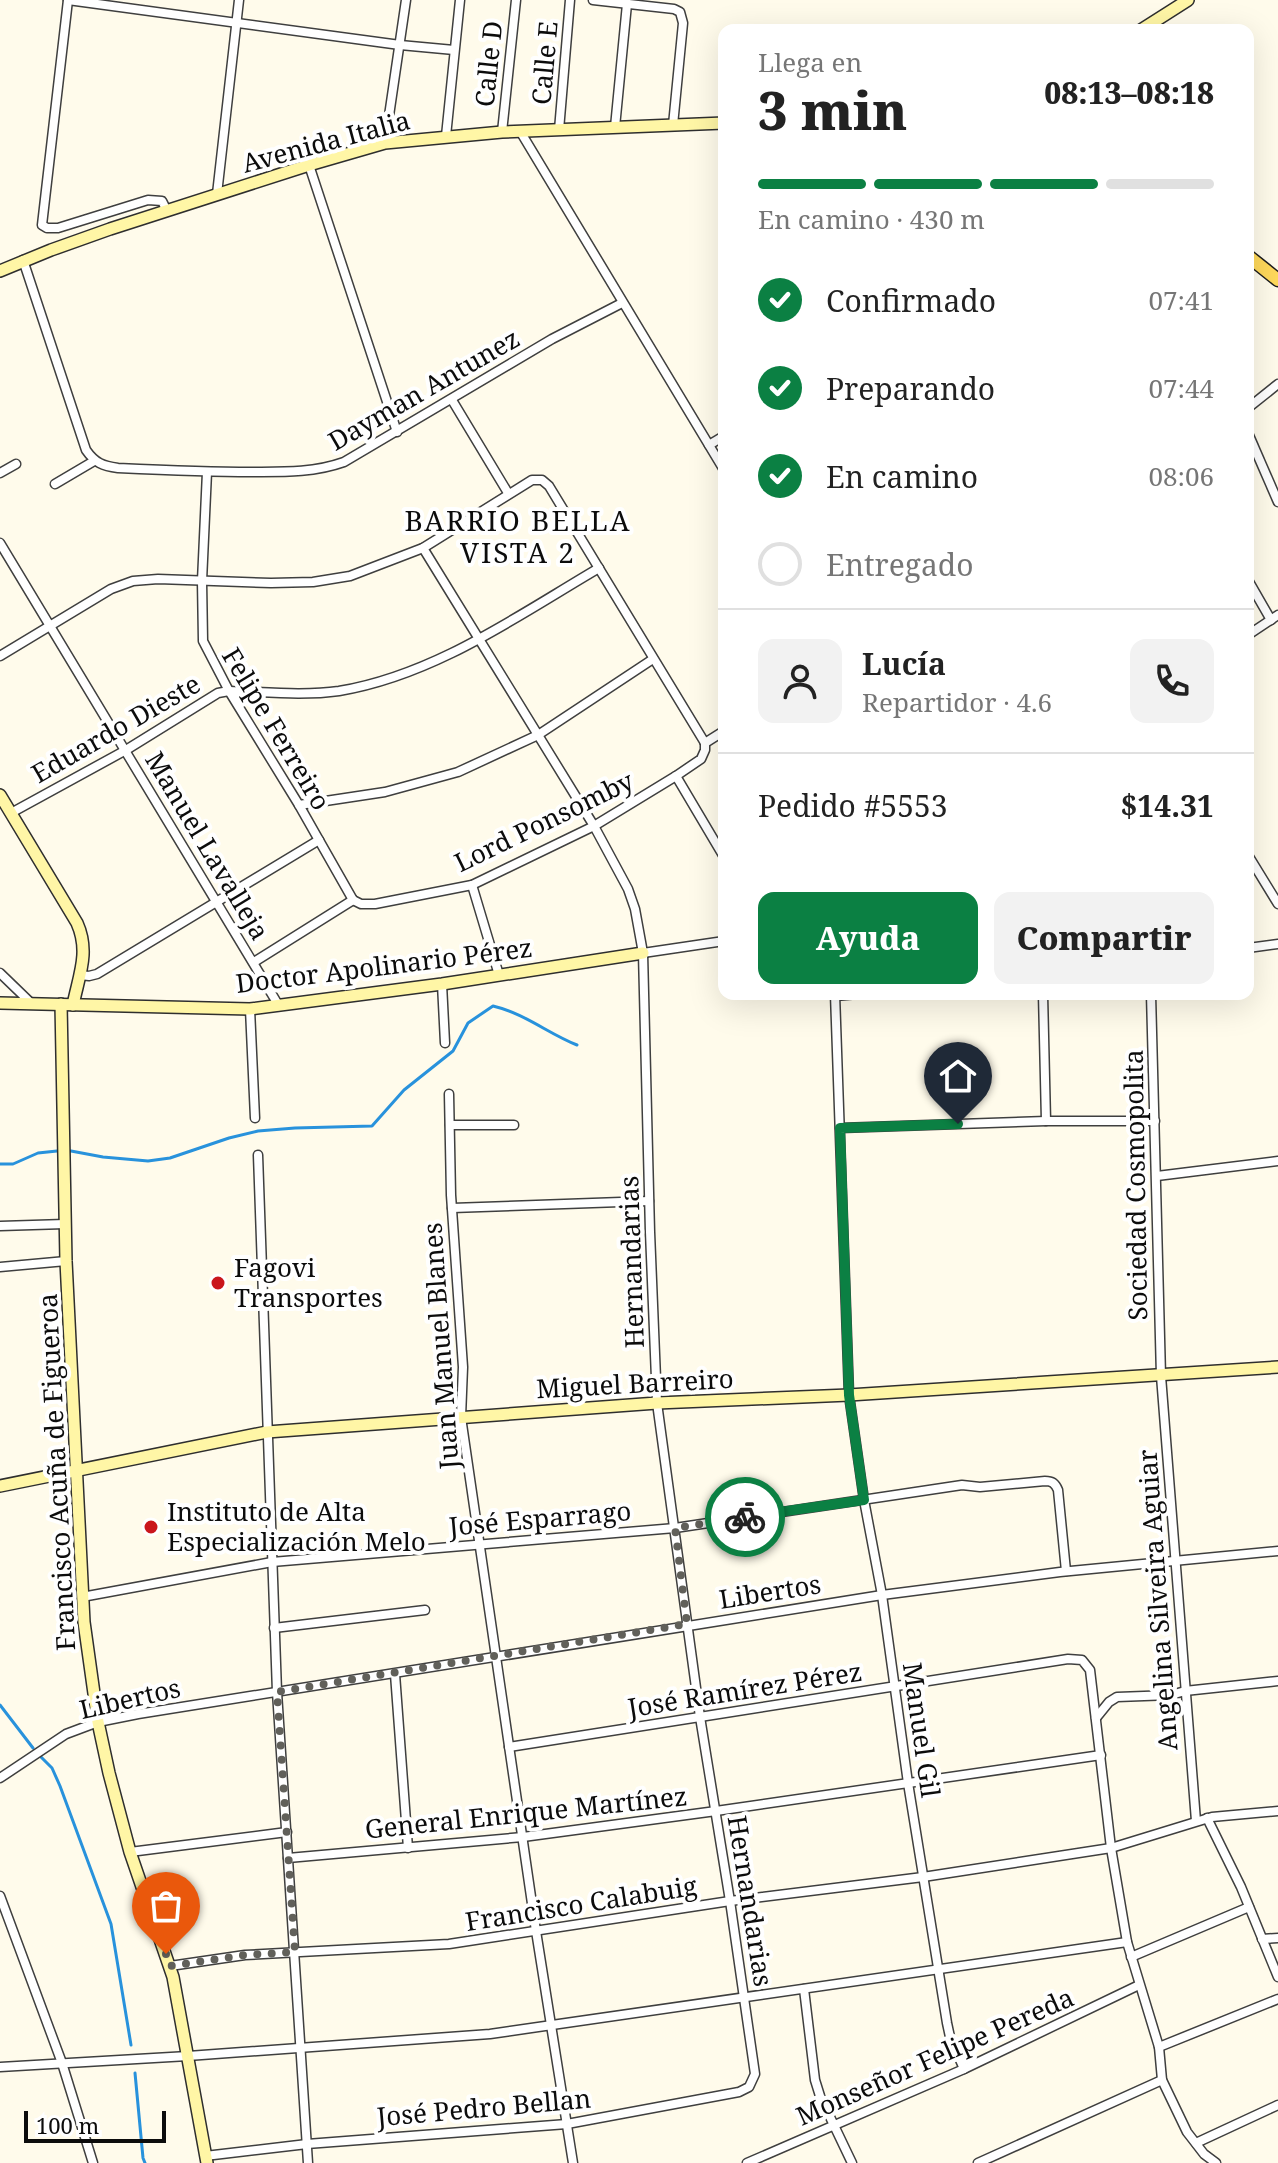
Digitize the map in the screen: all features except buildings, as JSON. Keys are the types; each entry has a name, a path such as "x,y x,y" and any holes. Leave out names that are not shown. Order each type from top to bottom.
{"main road":[{"path":"1254,261 1278,280"}],"street":[{"path":"167,211 162,201 148,200 58,228 42,225 68,0 454,50"},
{"path":"217,194 239,0"},
{"path":"385,143 406,0"},
{"path":"446,136 460,0"},
{"name":"Calle D","path":"502,132 516,0"},
{"name":"Calle E","path":"559,130 570,0"},
{"path":"593,0 680,12 683,17 673,125"},
{"path":"1150,24 1188,0"},
{"path":"615,127 627,4"},
{"name":"Avenida Italia","path":"0,271 217,194 385,143 502,132 718,123"},
{"path":"520,131 718,460"},
{"path":"309,165 397,432"},
{"path":"0,264 19,262 86,450 94,461 55,484"},
{"name":"Dayman Antunez","path":"94,461 118,468 207,472 323,470 344,462 552,339 622,303"},
{"path":"1254,403 1278,384"},
{"path":"452,400 508,493"},
{"path":"709,445 718,440"},
{"path":"1254,447 1278,502"},
{"path":"0,473 16,464"},
{"name":"Felipe Ferreiro","path":"207,472 202,581 203,641 229,691 353,900"},
{"path":"0,656 111,589 133,581 313,582 350,576 423,548 508,493 532,480 542,480 549,486 705,743"},
{"name":"Manuel Lavalleja","path":"0,543 279,1006"},
{"name":"Hernandarias","path":"423,548 594,826 628,889 635,909 643,953 657,1403 700,1717 755,2074"},
{"name":"Eduardo Dieste","path":"11,813 126,750 218,693 337,691 372,684 443,658 599,568"},
{"path":"1254,589 1274,617 1254,631"},
{"path":"299,805 385,792 458,772 538,735 653,659"},
{"name":"Lord Ponsomby","path":"353,900 361,904 375,904 472,885 594,826 676,776 701,759 705,743 718,735"},
{"path":"676,776 718,847"},
{"name":"Francisco Acuña de Figueroa","path":"0,795 83,938 80,975 67,1005 65,1224 82,1597 98,1722 130,1852 170,1966 206,2159"},
{"path":"80,975 97,974 319,840"},
{"path":"1254,865 1278,904"},
{"path":"472,885 499,975"},
{"path":"254,962 353,900"},
{"name":"Doctor Apolinario Pérez","path":"0,1003 250,1009 442,984 718,942"},
{"path":"1254,947 1278,944"},
{"path":"0,973 32,1004"},
{"path":"442,984 445,1043"},
{"name":"Manuel Gil","path":"835,1000 849,1395 950,2037 964,2069"},
{"path":"1043,1000 1046,1121"},
{"name":"Sociedad Cosmopolita","path":"1151,1000 1161,1376"},
{"path":"250,1009 255,1118"},
{"name":"Juan Manuel Blanes","path":"449,1094 452,1208 462,1330 461,1417 573,2163"},
{"path":"840,1128 1046,1121 1155,1121"},
{"path":"450,1125 514,1125"},
{"path":"258,1155 277,1692 308,2163"},
{"path":"1157,1176 1278,1161"},
{"path":"452,1208 649,1201"},
{"path":"0,1226 65,1224"},
{"path":"0,1267 66,1261"},
{"name":"Miguel Barreiro","path":"0,1486 267,1432 657,1403 849,1395 1278,1367"},
{"name":"Angelina Silveira Aguiar","path":"1161,1376 1196,1821"},
{"name":"José Esparrago","path":"82,1597 272,1562 675,1528 962,1485 980,1487 1051,1481 1058,1490 1066,1571"},
{"name":"Libertos","path":"0,1778 66,1734 98,1722 138,1714 882,1595 1066,1571 1278,1551"},
{"path":"274,1628 425,1610"},
{"name":"José Ramírez Pérez","path":"509,1747 1068,1659 1082,1660 1090,1670 1096,1718"},
{"path":"395,1674 408,1848"},
{"path":"1216,2163 1204,2154 1187,2132 1162,2080 1159,2047 1127,1942 1111,1848 1096,1718 1117,1697 1171,1695 1278,1681"},
{"name":"General Enrique Martínez","path":"288,1858 523,1837 1101,1755"},
{"name":"Francisco Calabuig","path":"170,1966 245,1955 449,1944 1111,1848 1207,1818 1278,1811"},
{"path":"1207,1818 1278,1977"},
{"path":"130,1852 287,1832"},
{"path":"0,1896 62,2063 93,2163"},
{"path":"1131,1957 1249,1907"},
{"path":"1262,1939 1278,1938"},
{"path":"0,2067 490,2034 1127,1942"},
{"name":"Monseñor Felipe Pereda","path":"747,2163 964,2069 1139,1985"},
{"path":"804,1989 815,2080 852,2163"},
{"path":"1159,2047 1278,1999"},
{"name":"José Pedro Bellan","path":"206,2159 307,2144 567,2124 739,2092 749,2087 755,2074"},
{"path":"978,2163 1162,2080"},
{"path":"1196,2143 1278,2105"},
{"path":"1198,2163 1204,2154"}],"waterway":[{"path":"71,1151 148,1161 170,1158 258,1131 372,1126 404,1090 453,1051 468,1023 493,1006 516,1014 577,1045"},
{"path":"0,1164 13,1164 38,1153 57,1151"},
{"path":"0,1705 33,1748"},
{"path":"40,1756 52,1768 60,1786 111,1924 131,2045"},
{"path":"135,2073 145,2163"}],"way so far":[{"path":"166,1954 170,1966 245,1955 295,1952 277,1692 687,1624 675,1528 745,1517"}],"place":[{"name":"Fagovi Transportes","path":"218,1283"},
{"name":"Instituto de Alta Especialización Melo","path":"151,1527"}],"district":[{"name":"BARRIO BELLA VISTA 2","path":"518,537"}],"route":[{"path":"745,1517 864,1500 849,1395 840,1128 958,1124"}]}
